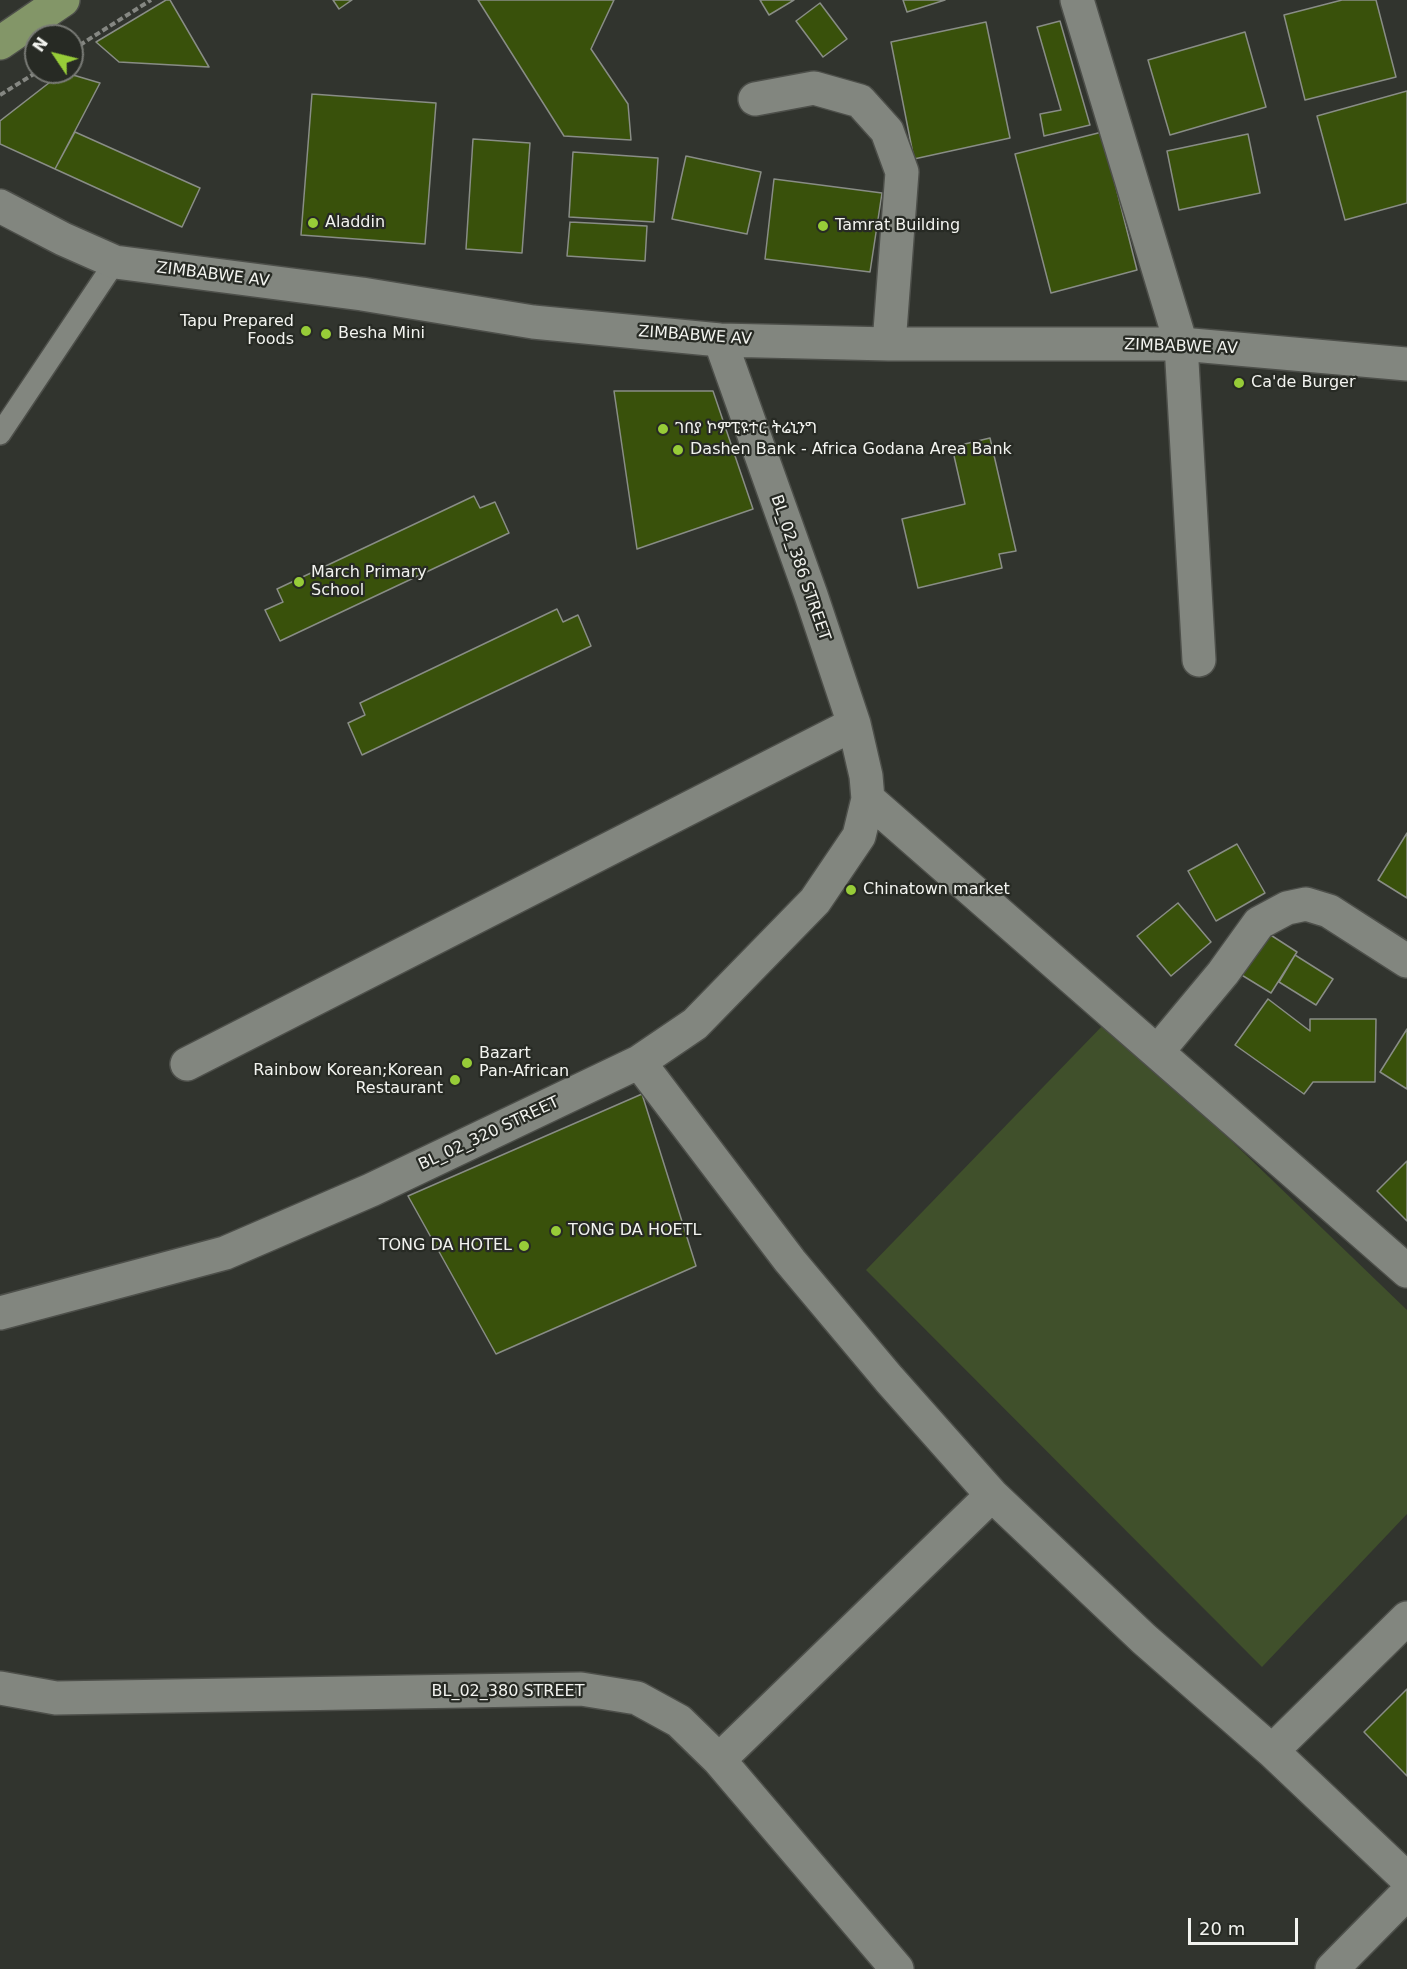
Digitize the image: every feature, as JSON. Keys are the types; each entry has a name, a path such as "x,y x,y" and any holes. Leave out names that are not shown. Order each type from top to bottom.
{"main road":[{"path":"0,43 63,0"}],"street":[{"path":"1077,0 1181,344 1199,660"},
{"path":"755,99 814,88 860,101 886,131 902,172 889,344"},
{"name":"ZIMBABWE AV","path":"0,206 63,239 115,262 362,294 533,322 720,340 889,344 1181,344 1407,364"},
{"name":"BL_02_386 STREET","path":"720,340 854,724 868,799"},
{"path":"187,1064 854,724"},
{"path":"868,799 1407,1272"},
{"name":"BL_02_320 STREET","path":"0,1313 225,1253 371,1190 639,1062 695,1024 815,901 859,836 868,799"},
{"path":"1158,1052 1223,973 1259,923 1287,908 1306,904 1329,911 1407,961"},
{"path":"639,1062 790,1261 889,1379 992,1494 1144,1639 1272,1751 1407,1879"},
{"path":"719,1760 992,1494"},
{"path":"1272,1751 1407,1618"},
{"name":"BL_02_380 STREET","path":"0,1688 56,1698 581,1689 637,1698 679,1720 719,1760 897,1969"},
{"path":"1332,1969 1407,1893"}],"lane":[{"path":"0,434 115,262"}],"path":[{"path":"84,42 151,0"},
{"path":"0,95 24,80"}],"green space":[{"path":"1107,1021 1407,1310 1407,1514 1262,1667 866,1270"}],"building":[{"path":"166,0 170,0 209,67 119,62 96,42"},
{"path":"333,0 352,0 339,9"},
{"path":"478,0 614,0 591,49 628,104 631,140 564,136"},
{"path":"760,0 794,0 769,15"},
{"path":"903,0 945,0 907,12"},
{"path":"1342,0 1376,0 1396,77 1305,100 1284,15"},
{"path":"820,3 847,39 823,57 796,21"},
{"path":"1060,21 1090,125 1044,136 1040,114 1061,110 1037,27"},
{"path":"986,22 1010,138 914,159 891,42"},
{"path":"1245,32 1266,107 1170,135 1148,60"},
{"path":"84,78 100,83 55,169 0,144 0,121 48,84 84,84"},
{"path":"1407,91 1407,203 1345,220 1317,116"},
{"path":"312,94 436,103 425,244 301,235"},
{"path":"75,132 200,188 182,227 55,169"},
{"path":"1102,132 1137,270 1051,293 1015,154"},
{"path":"1248,134 1260,193 1179,210 1167,151"},
{"path":"473,139 530,143 522,253 466,249"},
{"path":"573,152 658,158 654,222 569,217"},
{"path":"686,156 761,172 747,234 672,219"},
{"name":"Tamrat Building","path":"774,179 882,193 870,272 765,259"},
{"path":"570,222 647,226 645,261 567,256"},
{"name":"Dashen Bank - Africa Godana Area Bank","path":"614,391 713,391 753,509 637,549"},
{"path":"990,438 1016,551 999,554 1002,568 918,588 902,519 965,504 952,447"},
{"path":"474,496 480,508 495,502 509,533 280,641 265,610 283,602 277,589"},
{"path":"557,609 563,622 578,615 591,646 362,755 348,723 365,715 360,703"},
{"path":"1407,833 1407,898 1378,880"},
{"path":"1237,844 1265,893 1216,921 1188,871"},
{"path":"1178,903 1211,942 1171,976 1137,936"},
{"path":"1266,932 1297,952 1271,993 1240,974"},
{"path":"1295,955 1333,979 1316,1005 1279,982"},
{"path":"1268,999 1310,1031 1310,1019 1376,1019 1375,1082 1313,1082 1304,1094 1235,1045"},
{"path":"1407,1029 1407,1089 1380,1072"},
{"name":"TONG DA HOETL","path":"642,1094 696,1266 496,1354 408,1196"},
{"path":"1407,1161 1407,1221 1377,1191"},
{"path":"1407,1689 1407,1776 1364,1732"}],"place":[{"name":"Aladdin","path":"313,223"},
{"name":"Tamrat Building","path":"823,226"},
{"name":"Tapu Prepared Foods","path":"306,331"},
{"name":"Besha Mini","path":"326,334"},
{"name":"Ca'de Burger","path":"1239,383"},
{"name":"ገበያ ኮምፒዩተር ትሬኒንግ","path":"663,429"},
{"name":"Dashen Bank - Africa Godana Area Bank","path":"678,450"},
{"name":"March Primary School","path":"299,582"},
{"name":"Chinatown market","path":"851,890"},
{"name":"Bazart Pan-African","path":"467,1063"},
{"name":"Rainbow Korean;Korean Restaurant","path":"455,1080"},
{"name":"TONG DA HOETL","path":"556,1231"},
{"name":"TONG DA HOTEL","path":"524,1246"}]}
